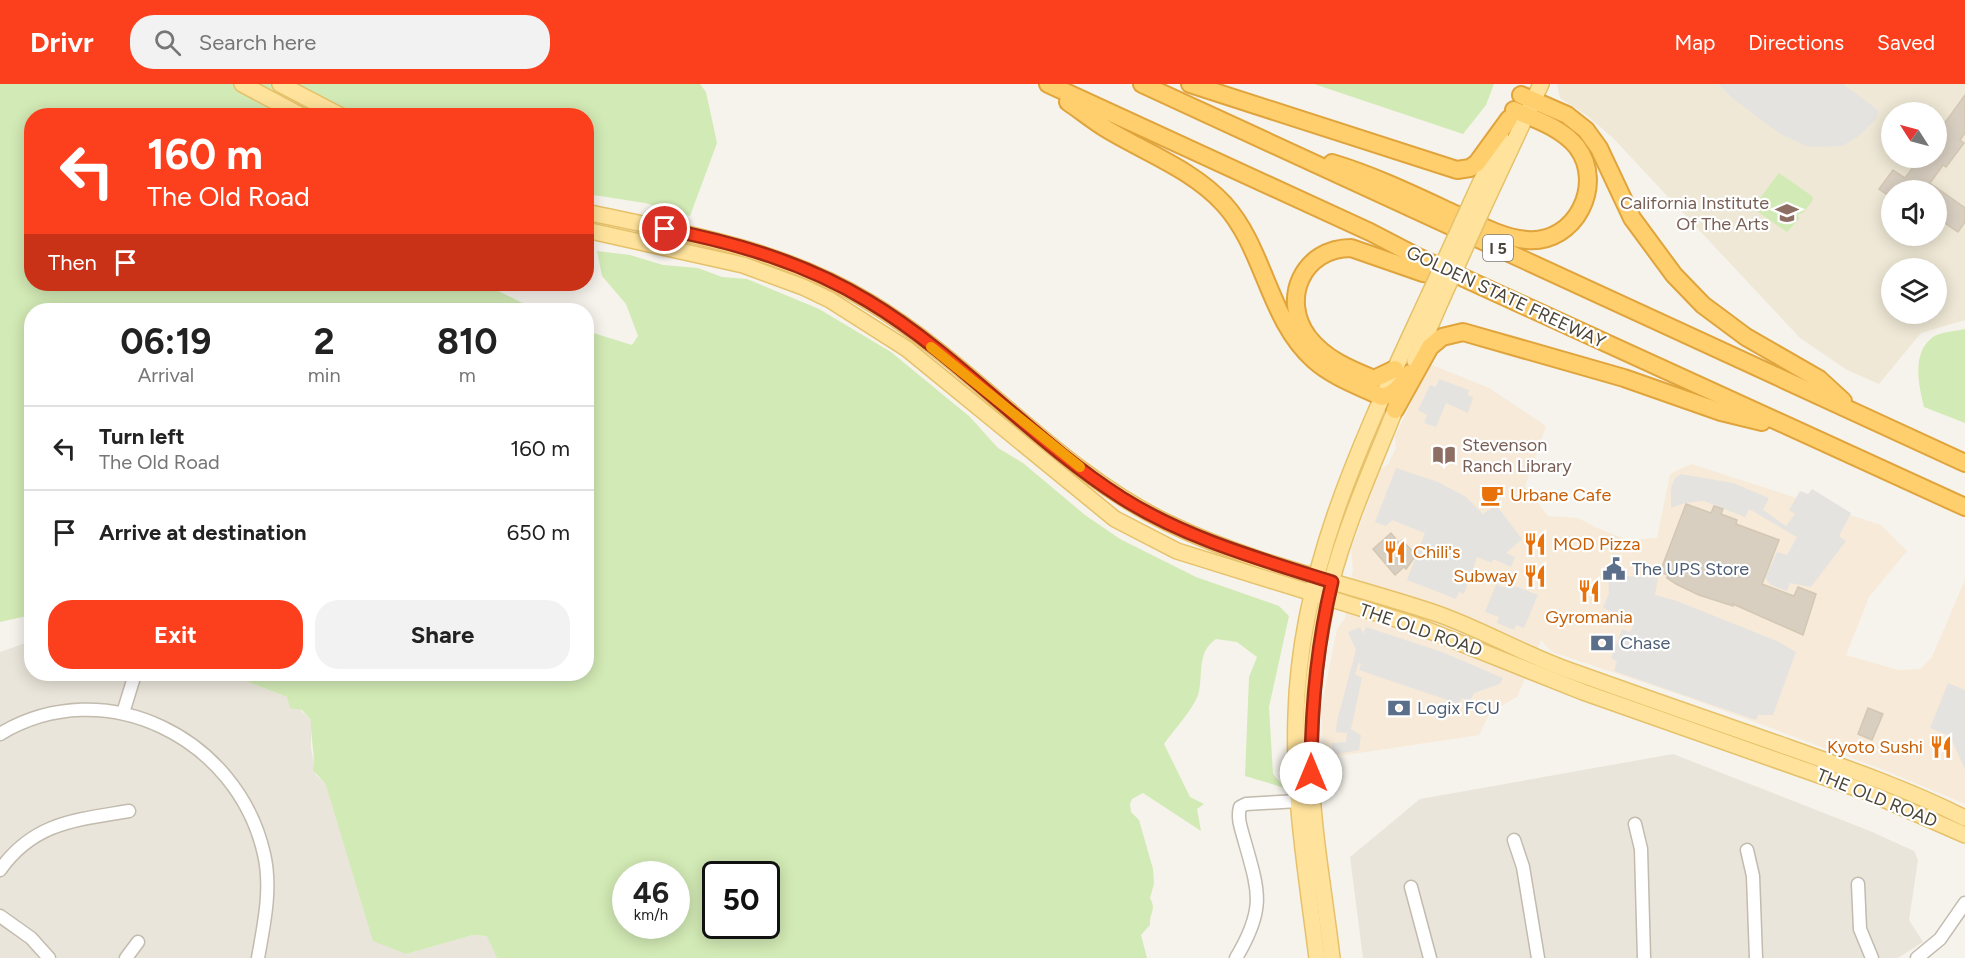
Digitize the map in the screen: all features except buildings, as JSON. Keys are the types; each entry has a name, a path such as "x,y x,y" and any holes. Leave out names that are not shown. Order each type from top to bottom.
{"highway":[{"path":"1043,84 1104,127 1186,174 1210,191 1232,213 1249,239 1290,330 1305,351 1332,373 1382,397 1391,395 1397,390 1402,371"},
{"name":"GOLDEN STATE FREEWAY","path":"1048,84 1462,278 1965,507"},
{"name":"I 5","path":"1142,84 1965,463"},
{"path":"1190,84 1457,170 1470,168 1477,163 1522,104"},
{"path":"1279,148 1365,173 1513,238 1543,240 1569,226 1579,214 1588,186 1587,170 1583,157 1570,139 1522,104"},
{"path":"1522,104 1566,115 1586,130 1599,148 1629,213 1642,233 1674,275 1703,305 1746,337 1820,379 1855,412"},
{"path":"1402,371 1374,379 1332,360 1312,341 1302,326 1295,302 1298,282 1307,267 1321,255 1341,248 1351,248 1423,273 1462,278"},
{"path":"1395,410 1430,347 1442,337 1463,332 1624,378 1721,412 1799,431"}],"main road":[{"path":"242,84 288,108"},
{"path":"280,84 326,108"},
{"path":"1332,958 1311,773 1312,705 1332,582 1359,495 1395,410 1402,371 1522,104 1541,84"},
{"name":"THE OLD ROAD","path":"594,214 756,250 836,284 869,302 922,339 1122,498 1168,523 1216,544 1438,615 1526,654 1868,776 1965,818"},
{"name":"THE OLD ROAD","path":"594,232 744,265 776,276 830,300 907,349 1115,519 1177,551 1415,625 1582,692 1842,783 1965,835"},
{"path":"1317,958 1299,801 1296,704 1300,657 1311,594 1347,477 1382,397"}],"street":[{"path":"123,713 133,681"},
{"path":"0,734 33,719 62,713 87,711 123,713 157,724 181,737 213,761 242,795 260,837 267,876 265,922 258,958"},
{"path":"1236,958 1254,924 1258,895 1239,822 1240,807 1246,804 1299,801"},
{"path":"0,870 21,845 56,825 129,811"},
{"path":"1635,824 1641,849 1644,958"},
{"path":"1514,840 1523,867 1538,958"},
{"path":"1747,850 1753,876 1756,958"},
{"path":"1858,884 1860,929 1872,958"},
{"path":"1411,887 1430,958"},
{"path":"1917,958 1949,929 1965,903"},
{"path":"0,916 31,938 49,958"},
{"path":"126,958 138,942"}],"shaded area":[{"name":"California Institute Of The Arts","path":"1557,84 1965,84 1965,320 1921,333 1879,384 1847,370 1800,338 1612,137 1586,115 1560,98"},
{"path":"1718,84 1843,84 1878,110 1877,118 1859,136 1842,146 1809,147 1780,134 1732,98"},
{"path":"1430,364 1489,388 1546,426 1525,486 1548,516 1578,518 1628,540 1657,538 1670,474 1691,464 1881,525 1907,551 1869,597 1846,655 1898,670 1920,669 1932,657 1965,580 1965,804 1884,770 1687,697 1552,652 1541,640 1517,697 1490,712 1479,735 1332,757 1323,755 1321,709 1337,629 1345,618 1353,569 1351,549 1380,470 1389,463 1396,447 1395,436"},
{"path":"1439,379 1469,390 1468,395 1473,397 1468,413 1446,403 1436,427 1424,423 1427,415 1418,410 1430,385 1436,387"},
{"path":"1396,468 1438,482 1466,497 1483,514 1496,505 1522,539 1506,553 1515,557 1511,567 1493,559 1492,563 1477,557 1464,594 1459,592 1456,599 1407,580 1425,533 1392,520 1386,526 1375,522"},
{"path":"1681,474 1733,483 1769,498 1763,510 1786,526 1795,514 1789,510 1800,491 1808,494 1812,489 1851,513 1839,536 1846,541 1811,587 1790,583 1787,591 1771,585 1765,578 1777,552 1787,555 1797,537 1749,509 1745,517 1704,501 1685,503 1671,508 1671,488 1675,478"},
{"path":"1608,575 1658,578 1655,595 1677,601 1777,641 1796,652 1773,715 1758,715 1756,720 1614,671 1617,661 1611,658 1622,629 1630,632 1635,621 1603,608 1609,593"},
{"path":"1507,583 1538,595 1524,628 1516,625 1514,630 1497,623 1499,617 1485,612 1496,584 1505,588"},
{"path":"1360,627 1363,634 1366,627 1442,652 1503,678 1500,684 1474,693 1470,701 1462,698 1459,704 1359,670 1361,663 1359,663 1355,674 1362,678 1351,729 1361,735 1359,750 1332,755 1332,743 1346,742 1347,733 1336,732 1337,721 1356,650 1348,632"},
{"path":"24,643 24,681 246,681 287,697 311,720 311,748 316,775 326,785 406,954 473,935 488,936 497,958 0,958 0,652"},
{"path":"1948,683 1965,690 1965,769 1950,736 1930,728"},
{"path":"1673,754 1870,831 1914,851 1918,860 1909,920 1923,942 1898,958 1363,958 1350,857 1420,799"}],"green space":[{"path":"0,84 700,84 706,92 717,143 690,216 645,203 594,195 594,108 24,108 24,291 498,291 523,303 24,303 24,617 0,622"},
{"path":"1314,84 1494,84 1486,105 1463,134"},
{"path":"1779,173 1812,196 1813,200 1803,213 1798,214 1799,219 1787,232 1755,210 1754,206"},
{"path":"597,251 630,255 663,265 698,268 722,277 747,279 819,309 891,352 970,417 998,448 1023,463 1085,515 1120,539 1196,577 1279,606 1289,616 1269,707 1273,774 1285,788 1245,776 1249,677 1257,657 1237,642 1216,639 1203,656 1197,697 1164,744 1190,797 1204,804 1197,809 1201,831 1143,793 1132,799 1131,812 1139,820 1153,869 1154,884 1150,898 1153,909 1150,925 1141,935 1147,958 497,958 487,936 473,935 406,954 373,941 326,785 313,770 311,720 302,710 290,708 287,697 246,681 594,681 594,333 632,345 638,336 626,304 602,276"},
{"path":"1965,329 1965,423 1924,407 1918,370 1922,352 1933,337"}],"slow traffic":[{"path":"931,347 1080,467"}],"place":[{"name":"California Institute Of The Arts","path":"1787,213"},
{"name":"Stevenson Ranch Library","path":"1444,455"},
{"name":"Urbane Cafe","path":"1492,495"},
{"name":"MOD Pizza","path":"1535,544"},
{"name":"Chili's","path":"1395,552"},
{"name":"The UPS Store","path":"1614,569"},
{"name":"Subway","path":"1535,576"},
{"name":"Gyromania","path":"1589,591"},
{"name":"Chase","path":"1602,643"},
{"name":"Logix FCU","path":"1399,708"},
{"name":"Kyoto Sushi","path":"1941,747"}],"route":[{"path":"665,229 756,250 836,284 894,318 1076,464 1122,498 1192,535 1332,582 1322,626 1312,705 1311,773"}]}
